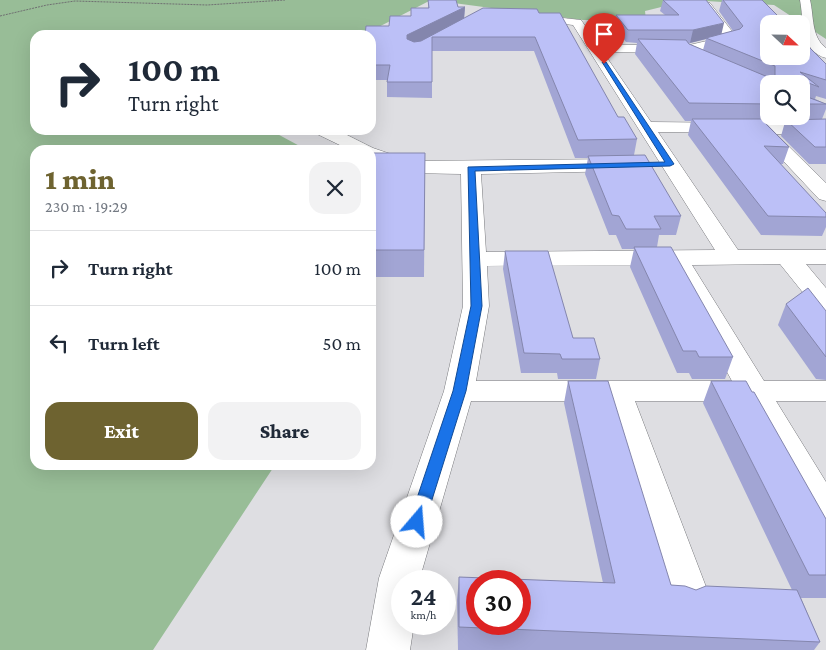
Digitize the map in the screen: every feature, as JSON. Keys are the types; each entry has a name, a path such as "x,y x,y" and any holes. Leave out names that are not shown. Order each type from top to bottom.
{"street":[{"path":"805,0 807,30 818,50 826,54"},
{"path":"594,48 690,49 732,39 706,5"},
{"path":"517,17 545,17 577,22 732,257"},
{"path":"690,49 691,54 760,86"},
{"path":"646,127 761,128 823,120"},
{"path":"761,128 826,195"},
{"path":"334,135 355,145"},
{"path":"376,155 409,167 471,168 670,164"},
{"path":"388,650 399,578 460,391 476,306 471,168"},
{"path":"787,257 826,304"},
{"path":"475,259 826,257"},
{"path":"676,258 826,514"},
{"path":"460,391 826,391"},
{"path":"616,391 687,592"}],"path":[{"path":"0,16 73,1 262,4 285,0"}],"green space":[{"path":"0,0 431,0 373,30 30,30 30,135 279,135 298,145 30,145 30,470 272,470 153,650 0,650"},
{"path":"431,0 690,0 645,11 646,20 583,20"},
{"path":"690,0 826,0 826,39 810,29 810,15 789,15 774,5"}],"building":[{"path":"428,0 456,0 458,7 465,7 407,35 407,39 414,42 421,41 483,8 537,9 539,13 560,13 618,117 624,117 637,139 578,140 535,37 432,37 432,82 387,82 390,65 376,65 376,30 366,30 366,26 389,26 390,16 411,16 411,8 429,8"},
{"path":"663,0 706,0 724,23 693,30 628,30 616,15 679,15"},
{"path":"723,0 762,0 777,15 760,15 760,60 706,38 740,29 743,26"},
{"path":"638,39 686,40 689,44 763,75 760,75 760,104 689,103"},
{"path":"810,48 826,64 826,80 800,72 804,75 775,75 775,66 773,65 810,65"},
{"path":"810,80 819,87 810,84"},
{"path":"810,98 826,104 810,104"},
{"path":"692,119 760,119 760,125 767,125 789,147 764,146 826,213 826,217 768,216"},
{"path":"810,119 826,119 826,147 815,147 791,125 810,125"},
{"path":"376,153 425,153 424,250 376,250"},
{"path":"645,155 681,216 654,216 661,229 626,229 619,216 612,215 588,156"},
{"path":"634,247 671,247 733,357 699,357 696,351 683,351"},
{"path":"505,251 548,251 573,338 594,338 600,359 562,359 560,354 524,353"},
{"path":"808,288 826,311 826,357 786,304"},
{"path":"568,381 608,381 671,585 685,586 696,590 706,586 797,590 820,642 531,630 531,580 615,583"},
{"path":"711,381 746,381 752,392 754,392 826,519 826,575 809,575"},
{"path":"459,577 466,577 466,627 459,627"}],"route":[{"path":"417,522 460,391 476,306 471,168 670,164 604,64"}]}
